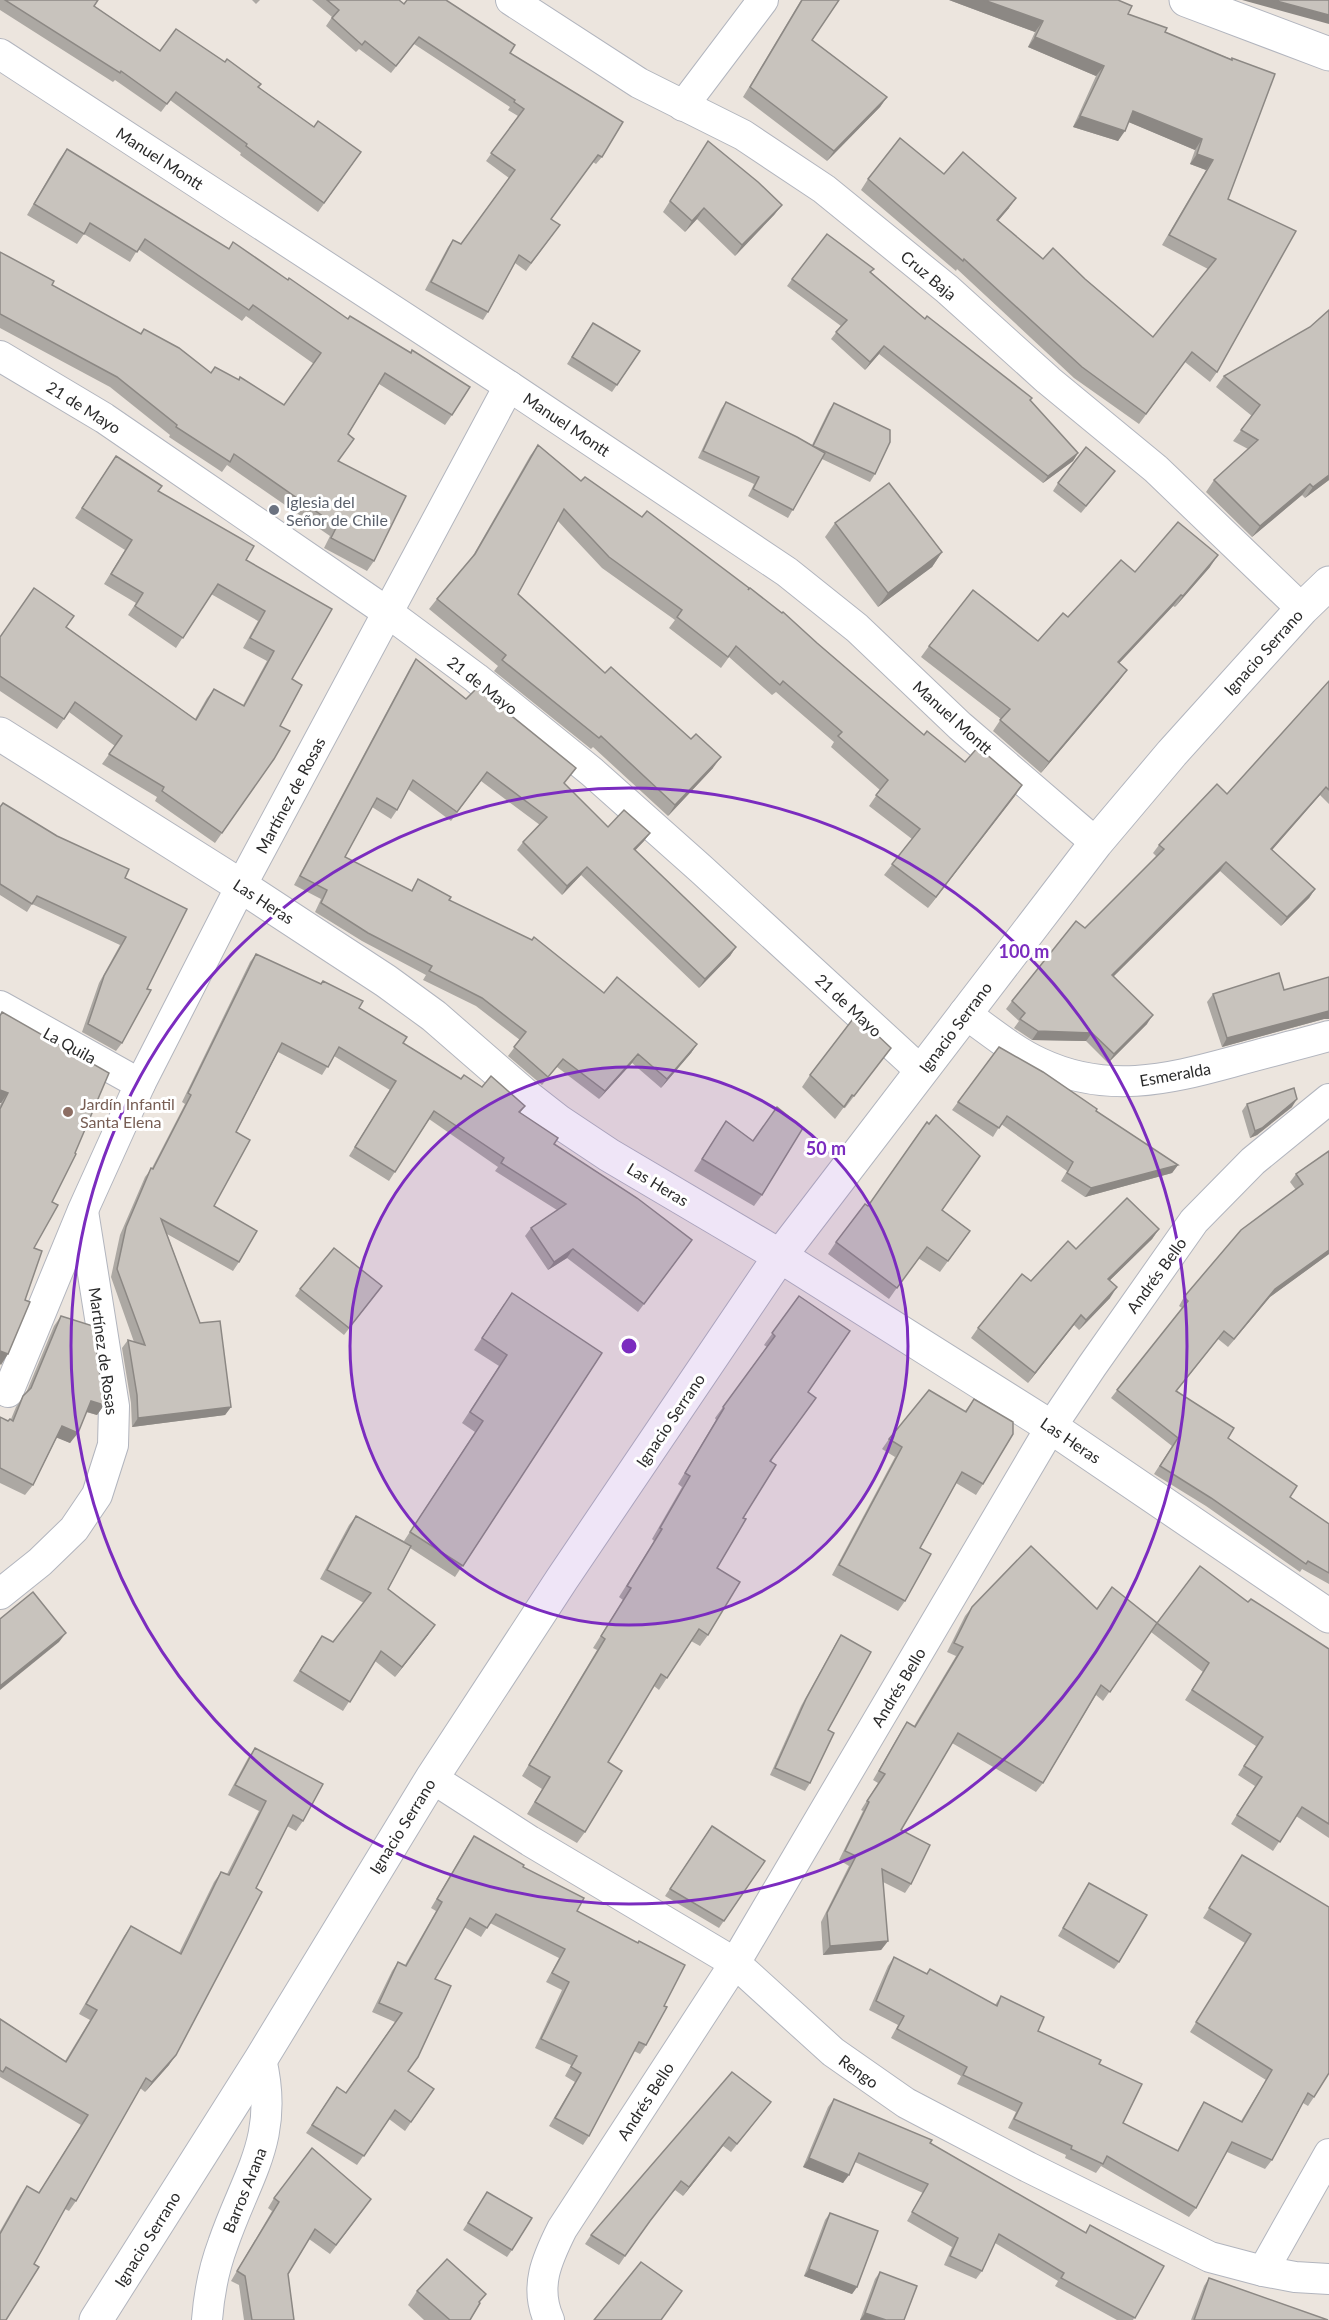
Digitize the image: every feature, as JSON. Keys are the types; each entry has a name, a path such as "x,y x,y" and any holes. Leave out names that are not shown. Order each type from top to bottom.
{"street":[{"name":"Cruz Baja","path":"511,0 639,83 743,135 833,196 947,289 1048,380 1156,469 1302,609"},
{"path":"682,106 763,0"},
{"path":"1186,0 1329,54"},
{"name":"Manuel Montt","path":"0,54 509,386 787,572 857,628 960,726 1096,843"},
{"name":"21 de Mayo","path":"0,356 104,418 387,612 476,678 592,772 921,1071"},
{"name":"Martínez de Rosas","path":"4,1390 140,1084 241,886 509,386"},
{"name":"Ignacio Serrano","path":"96,2320 261,2060 432,1778 562,1579 780,1256 964,1012 1096,843 1172,753 1302,609 1329,583"},
{"name":"Las Heras","path":"0,734 241,886 386,981 434,1016 518,1090 558,1121 609,1155 780,1256 1051,1427 1329,1616"},
{"name":"La Quila","path":"0,1006 140,1084"},
{"name":"Esmeralda","path":"964,1012 1020,1053 1040,1063 1061,1072 1088,1079 1116,1082 1167,1079 1329,1036"},
{"name":"Andrés Bello","path":"549,2320 543,2300 544,2269 562,2229 735,1963 1051,1427 1155,1273 1194,1221 1253,1161 1329,1099"},
{"name":"Martínez de Rosas","path":"0,1594 40,1562 74,1529 97,1495 113,1445 114,1406 83,1210"},
{"name":"Rengo","path":"432,1778 530,1841 735,1963 833,2052 906,2103 1188,2248 1210,2257 1263,2271 1329,2279"},
{"name":"Barros Arana","path":"207,2320 210,2292 222,2245 263,2144 267,2125 266,2081 261,2060"},
{"path":"1263,2271 1329,2154"}],"building":[{"path":"5,0 98,0 94,6 160,51 176,29 225,62 227,59 261,84 258,87 314,127 318,121 361,152 324,203 176,92 167,104 121,71 120,73"},
{"path":"327,0 399,0 404,4 407,0 446,0 515,45 510,53 623,122 602,157 598,155 551,219 560,225 531,263 519,255 488,312 431,282 453,240 461,244 515,170 491,153 524,109 514,102 515,100 419,37 396,66 365,41 362,45 332,18 339,10"},
{"path":"802,0 839,0 812,40 887,97 834,151 750,87"},
{"path":"984,0 1118,0 1132,6 1128,14 1167,28 1165,32 1232,60 1232,58 1275,74 1228,199 1296,231 1217,372 1192,352 1146,414 1082,367 964,259 963,261 868,179 900,138 944,174 963,152 1016,198 997,220 1043,259 1053,248 1085,279 1153,337 1216,259 1169,235 1213,160 1197,154 1202,139 1133,111 1125,131 1080,116 1104,66 1035,37 1043,21"},
{"path":"1273,0 1329,0 1329,15"},
{"path":"708,141 782,205 742,245 704,208 692,221 670,201"},
{"path":"67,149 229,249 233,242 348,319 350,316 411,353 412,350 470,387 452,415 385,373 348,434 354,439 338,461 406,496 374,561 331,538 337,526 234,454 230,462 176,427 177,425 117,377 0,314 0,252 54,281 52,285 141,334 144,329 179,348 211,373 215,367 239,380 240,377 284,405 321,353 253,305 249,310 145,239 137,252 90,223 84,234 34,204"},
{"path":"827,234 874,269 870,272 925,319 927,316 1032,398 1030,400 1078,453 1048,476 884,346 870,362 836,332 847,320 792,279"},
{"path":"1329,310 1329,475 1313,487 1310,484 1260,526 1214,480 1258,440 1241,430 1260,405 1224,376 1310,327"},
{"path":"593,323 640,351 617,385 572,357"},
{"path":"726,402 825,453 793,510 753,489 759,477 703,451"},
{"path":"834,403 890,430 890,442 875,474 813,446"},
{"path":"538,445 581,481 585,477 642,517 647,511 749,588 748,590 750,588 783,612 924,735 927,731 965,762 978,747 1022,785 936,897 892,864 920,829 876,795 888,780 838,736 842,732 783,681 780,685 736,646 728,657 677,617 682,610 609,557 564,509 518,594 605,673 611,667 691,739 696,734 721,757 675,805 601,736 599,738 502,660 506,655 437,599 475,554"},
{"path":"1086,447 1115,471 1086,506 1058,483"},
{"path":"116,456 162,486 158,491 254,546 246,560 332,609 292,679 302,685 280,726 290,731 274,759 222,833 162,791 164,787 109,754 122,736 75,702 64,719 0,676 0,637 34,588 74,616 66,627 196,720 214,689 244,706 274,651 250,638 265,611 218,584 183,638 135,606 143,593 111,574 132,540 82,508"},
{"path":"889,483 942,552 888,593 835,523"},
{"path":"1178,522 1218,555 1183,596 1181,595 1118,662 1127,670 1049,762 1000,720 1010,709 929,646 973,590 1038,641 1063,613 1068,617 1121,560 1135,572"},
{"path":"416,659 466,699 477,688 576,768 564,783 608,827 624,810 650,833 634,849 736,947 705,979 587,867 567,886 523,842 547,817 487,772 457,812 413,780 397,810 377,798 345,857 412,891 418,879 451,897 449,900 532,940 534,937 604,993 617,977 697,1044 667,1079 638,1054 605,1091 563,1059 548,1077 514,1047 526,1032 482,998 429,971 432,966 368,933 321,903 327,890 300,876"},
{"path":"1329,681 1329,790 1326,787 1271,849 1315,889 1287,917 1226,862 1112,975 1153,1015 1114,1054 1092,1033 1038,1031 1020,1019 1025,1013 1012,1001 1076,921 1085,928 1164,849 1159,845 1217,784 1227,794"},
{"path":"3,803 57,836 129,869 125,878 187,909 147,989 151,990 122,1043 88,1024 104,976 126,937 37,896 32,904 0,884 0,807"},
{"path":"256,954 321,984 323,981 363,1001 359,1008 407,1037 403,1043 461,1079 464,1075 482,1087 491,1076 525,1106 519,1112 558,1138 554,1144 637,1198 692,1240 644,1304 573,1249 554,1262 531,1228 566,1204 501,1163 504,1158 434,1111 395,1172 355,1147 396,1081 339,1047 328,1067 282,1043 236,1132 250,1140 214,1206 257,1231 239,1262 161,1219 200,1323 220,1321 231,1407 138,1418 137,1395 128,1340 145,1345 117,1269 126,1227 151,1168 153,1169 191,1095 188,1093"},
{"path":"1279,973 1284,990 1329,977 1329,1011 1227,1038 1213,994"},
{"path":"2,1012 109,1073 76,1154 52,1202 58,1205 34,1248 42,1251 25,1300 30,1302 8,1354 0,1351 0,1109 8,1093 0,1090 0,1016"},
{"path":"856,1015 891,1048 844,1107 810,1075"},
{"path":"999,1047 1043,1072 1097,1109 1096,1111 1178,1165 1091,1188 1067,1173 1073,1162 1007,1116 999,1128 958,1102"},
{"path":"1294,1088 1297,1099 1262,1128 1255,1131 1247,1104"},
{"path":"777,1107 803,1128 762,1195 702,1159 726,1121 753,1141"},
{"path":"936,1115 980,1156 942,1210 970,1231 948,1261 927,1247 897,1288 836,1242 865,1204 868,1206 927,1122 929,1124"},
{"path":"1329,1151 1329,1250 1275,1289 1234,1339 1224,1331 1176,1391 1234,1428 1228,1438 1297,1486 1290,1497 1329,1524 1329,1573 1308,1561 1306,1564 1211,1498 1160,1466 1178,1438 1117,1390 1188,1301 1184,1297 1241,1230 1303,1184 1296,1174"},
{"path":"1127,1198 1159,1229 1108,1279 1117,1287 1086,1320 1081,1315 1035,1373 978,1328 1022,1274 1031,1281 1068,1241 1076,1249"},
{"path":"334,1248 382,1286 349,1328 300,1289"},
{"path":"512,1293 602,1353 463,1566 410,1532 483,1421 470,1412 507,1355 482,1338"},
{"path":"799,1296 850,1331 808,1392 816,1398 770,1461 776,1465 743,1518 746,1519 717,1568 740,1582 708,1635 699,1629 667,1678 661,1674 608,1762 622,1771 585,1832 535,1802 550,1777 529,1765 605,1639 601,1636 631,1588 627,1586 662,1529 660,1528 690,1476 685,1473 723,1407 775,1336 772,1333"},
{"path":"61,1316 93,1326 104,1405 91,1401 78,1433 62,1426 33,1485 0,1468 0,1417 13,1421 23,1396 31,1388"},
{"path":"929,1390 966,1412 974,1399 1013,1422 1013,1434 983,1484 962,1472 920,1548 931,1554 905,1601 839,1565 902,1447 889,1439"},
{"path":"356,1516 411,1546 388,1589 435,1625 402,1667 381,1651 350,1702 300,1671 322,1636 333,1642 371,1593 327,1570"},
{"path":"1031,1546 1097,1609 1112,1587 1157,1623 1110,1692 1101,1685 1043,1783 958,1733 901,1830 930,1845 911,1884 882,1869 888,1941 830,1946 827,1913 856,1856 845,1851 869,1802 867,1801 885,1774 879,1771 907,1722 915,1727 963,1647 954,1643 972,1607"},
{"path":"1200,1566 1248,1602 1251,1599 1329,1649 1329,1824 1302,1807 1280,1842 1237,1815 1262,1777 1244,1766 1263,1737 1192,1690 1209,1663 1157,1623"},
{"path":"33,1592 66,1633 0,1686 0,1619"},
{"path":"841,1635 871,1652 828,1730 834,1733 810,1783 775,1768 806,1699"},
{"path":"255,1748 323,1784 303,1821 293,1815 256,1888 262,1892 176,2055 152,2082 146,2078 76,2201 71,2198 34,2264 39,2267 6,2320 0,2320 0,2234 27,2186 39,2193 88,2115 6,2067 3,2072 0,2070 0,2019 66,2062 97,2010 86,2004 131,1926 181,1954 221,1872 229,1875 266,1801 235,1785"},
{"path":"712,1826 765,1861 724,1921 670,1889"},
{"path":"474,1836 524,1865 523,1867 584,1898 577,1911 685,1965 664,2006 667,2007 646,2045 639,2042 589,2136 555,2118 581,2073 571,2067 577,2056 541,2039 569,1982 552,1973 565,1949 496,1914 487,1928 470,1918 435,1979 451,1986 418,2057 408,2071 434,2089 411,2122 395,2110 364,2156 312,2125 337,2087 346,2093 402,2013 379,2003 398,1962 406,1966 442,1902 437,1899"},
{"path":"1242,1855 1329,1907 1329,2073 1314,2097 1308,2093 1272,2160 1232,2142 1196,2208 1107,2156 1103,2164 1071,2149 1072,2146 1014,2119 1022,2103 963,2075 967,2067 897,2029 904,2016 876,2001 894,1957 927,1974 930,1969 997,2006 1001,1996 1044,2017 1038,2031 1101,2060 1099,2064 1142,2084 1123,2123 1178,2151 1204,2102 1242,2122 1272,2070 1196,2022 1251,1934 1209,1908"},
{"path":"1089,1883 1147,1915 1119,1962 1063,1928"},
{"path":"732,2072 771,2102 737,2144 729,2137 689,2187 681,2181 625,2256 591,2235"},
{"path":"834,2099 932,2140 930,2143 1086,2233 1090,2225 1164,2266 1135,2318 1061,2278 1064,2273 999,2234 982,2271 950,2256 958,2238 912,2212 928,2184 859,2153 849,2175 809,2158"},
{"path":"312,2148 371,2199 336,2245 315,2229 288,2274 294,2320 252,2320 245,2276 237,2271 279,2202 274,2198"},
{"path":"487,2192 532,2218 512,2250 468,2223"},
{"path":"830,2213 878,2231 857,2287 809,2269"},
{"path":"447,2259 486,2294 470,2320 450,2320 417,2291"},
{"path":"641,2262 682,2291 661,2320 594,2320"},
{"path":"880,2272 917,2286 904,2320 886,2320 865,2313"},
{"path":"1209,2278 1328,2320 1194,2320"}],"place":[{"name":"Iglesia del Señor de Chile","path":"274,510"},
{"name":"Jardín Infantil Santa Elena","path":"68,1112"}]}
